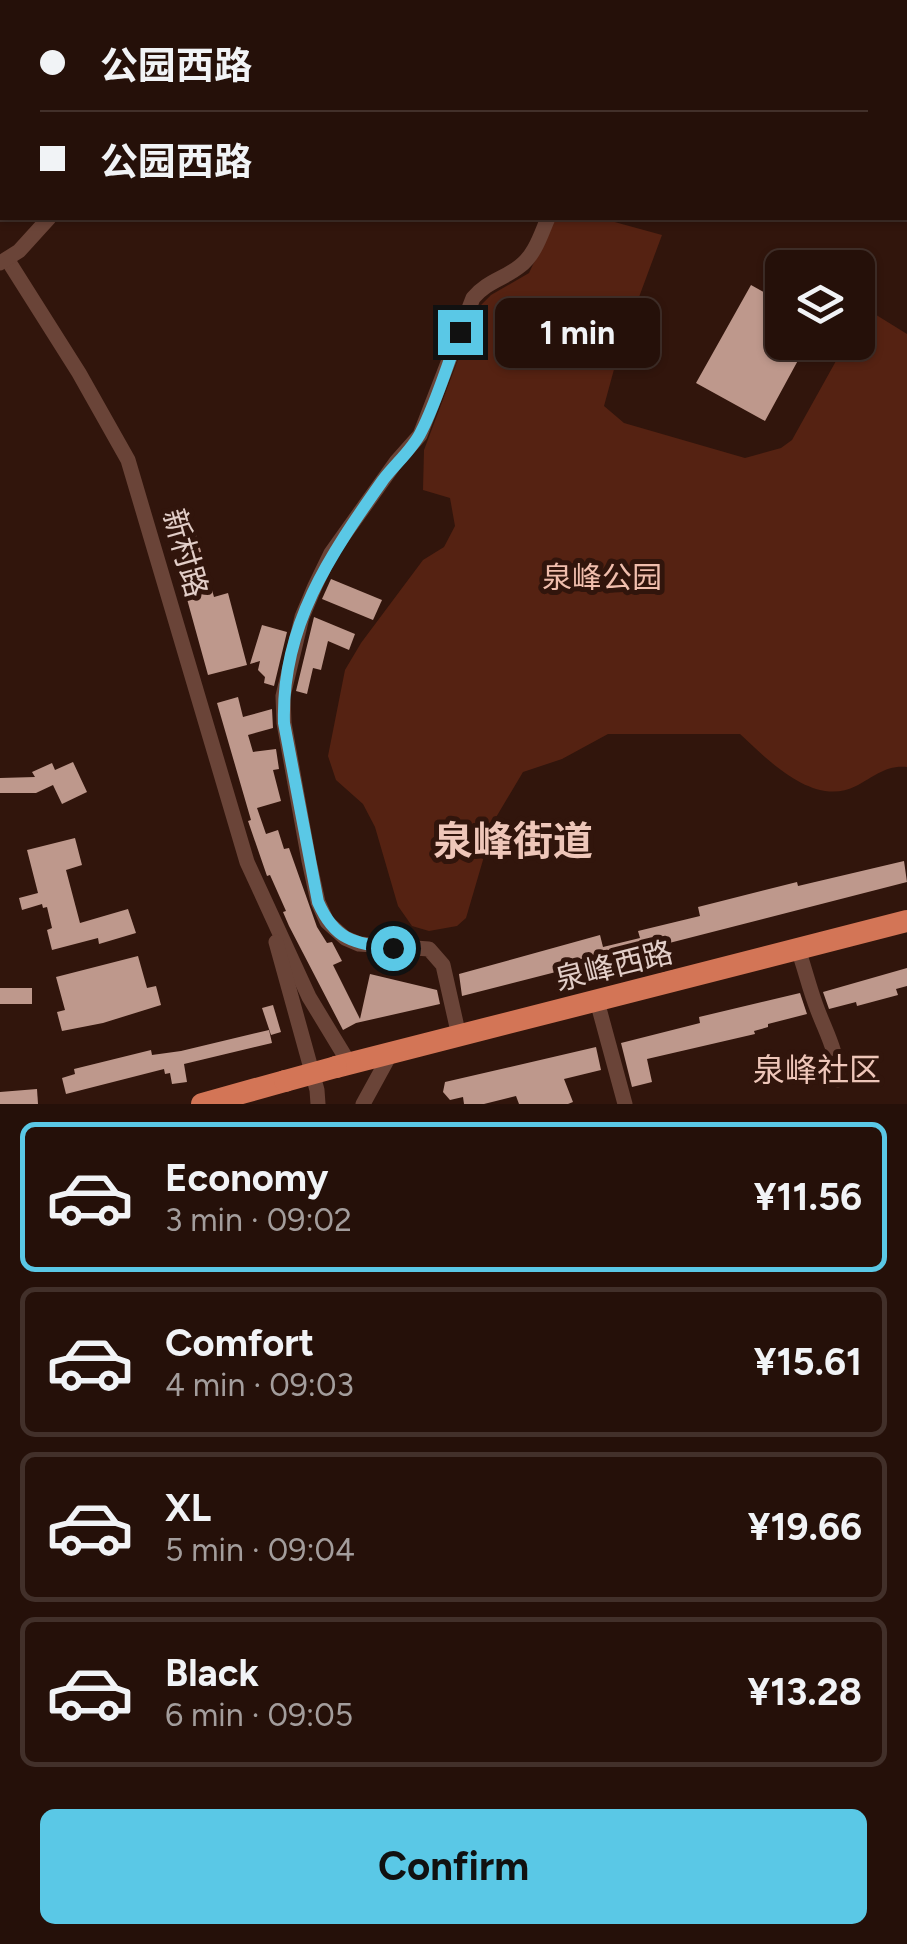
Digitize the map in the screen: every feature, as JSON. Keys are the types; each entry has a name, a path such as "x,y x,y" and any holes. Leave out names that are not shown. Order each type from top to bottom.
{"highway":[{"name":"泉峰西路","path":"210,1103 342,1065 907,921"}],"street":[{"path":"4,261 19,251 45,220"},
{"path":"459,1036 443,964 429,948 358,944 327,922 318,902 309,860 284,723 283,696 302,617 331,553 420,435 473,298 483,286 520,266 532,254 547,220"},
{"name":"新村路","path":"4,261 118,438 128,460 247,862 342,1065"},
{"name":"新村路","path":"258,886 290,988 318,1104"},
{"path":"798,949 818,1012 829,1032 838,1062 838,1080"},
{"path":"597,1002 625,1104"},
{"path":"363,1104 391,1053"}],"green space":[{"name":"泉峰公园","path":"554,220 607,220 662,235 619,351 604,406 624,423 745,458 781,448 792,440 837,360 875,360 875,314 907,334 907,767 886,770 840,791 824,791 793,778 740,734 608,734 562,759 523,772 495,819 466,918 457,926 429,931 412,926 398,906 375,827 363,804 336,780 328,756 345,670 423,560 444,547 455,526 450,498 423,490 424,450 477,309 491,295 529,273"}],"building":[{"path":"751,285 765,293 765,360 798,360 765,421 696,383"},
{"path":"194,527 214,597 228,593 247,665 208,675 169,534"},
{"path":"331,579 382,600 373,620 322,599"},
{"path":"314,617 355,634 349,650 328,641 321,670 313,668 307,694 296,691"},
{"path":"262,625 287,632 274,686 264,683 265,677 258,670 260,661 250,664"},
{"path":"238,697 243,717 272,709 273,728 248,735 253,752 276,749 279,769 273,770 281,801 257,808 266,834 278,830 284,849 289,848 317,927 327,943 332,942 342,961 333,965 360,1019 370,974 437,990 440,1004 356,1023 343,1030 289,926 248,821 251,820 217,703"},
{"path":"73,762 87,792 62,804 53,785 36,793 0,793 0,778 35,777 32,772 52,763 55,770"},
{"path":"75,838 82,865 66,870 80,923 128,909 136,933 99,944 98,938 52,950 47,907 42,904 22,910 19,898 38,893 27,850"},
{"path":"904,861 907,882 462,996 459,974 600,935 603,947 640,938 638,931 700,916 698,907"},
{"path":"138,956 147,988 156,986 161,1005 62,1031 57,1012 65,1010 56,977"},
{"path":"907,968 907,986 896,989 898,995 829,1009 823,992"},
{"path":"0,988 32,988 32,1004 0,1004"},
{"path":"800,993 807,1014 768,1024 755,1034 647,1059 652,1082 632,1087 621,1043 700,1023 699,1017"},
{"path":"273,1005 281,1032 271,1035 262,1008"},
{"path":"269,1030 272,1043 184,1064 187,1082 172,1084 170,1073 165,1074 164,1069 66,1094 62,1078 75,1074 74,1069 151,1050 152,1055 181,1051"},
{"path":"596,1047 601,1070 564,1079 573,1102 568,1104 519,1104 516,1096 484,1104 464,1104 463,1097 450,1100 443,1092 445,1082"},
{"path":"37,1089 38,1104 0,1104 0,1092"}],"district":[{"name":"泉峰街道","path":"513,841"},
{"name":"泉峰社区","path":"817,1070"}],"route":[{"path":"393,948 358,944 345,938 327,922 318,902 284,723 283,696 302,617 314,586 331,553 420,435 460,332"}]}
